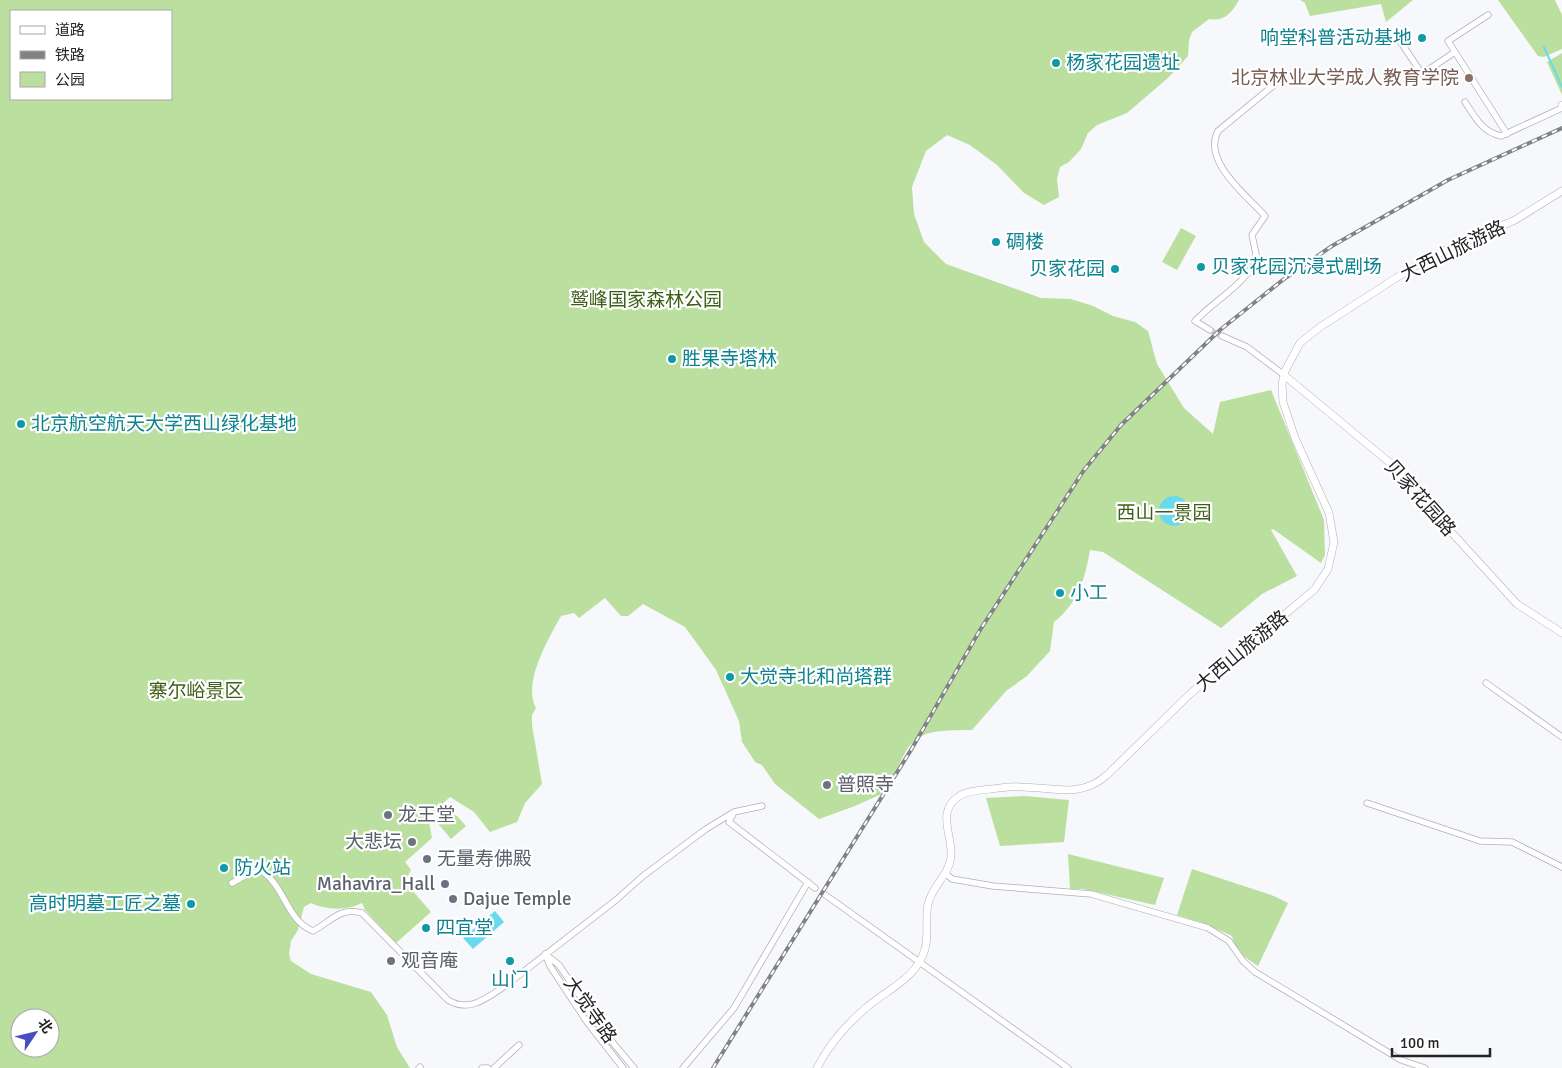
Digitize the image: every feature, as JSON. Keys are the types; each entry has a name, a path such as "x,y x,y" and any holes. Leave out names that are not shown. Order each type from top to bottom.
{"street":[{"path":"1488,15 1448,41 1507,134"},
{"path":"1398,38 1422,74 1455,52"},
{"path":"1210,330 1195,321 1241,282 1250,270 1257,259 1252,235 1265,216 1218,163 1213,148 1213,141 1218,131 1274,85"},
{"path":"1465,102 1485,130 1491,134 1501,136 1562,106"},
{"name":"大西山旅游路","path":"817,1068 847,1026 868,1007 908,977 920,962 926,942 928,904 933,890 945,874 951,854 946,814 951,803 968,792 1020,786 1066,791 1080,790 1094,784 1107,775 1191,693 1298,604 1321,582 1332,554 1332,527 1326,504 1284,410 1282,384 1284,375 1289,361 1300,343 1320,327 1410,269 1444,251 1515,220 1562,192"},
{"name":"贝家花园路","path":"1222,336 1247,347 1284,375 1401,472 1432,511 1517,604 1562,633"},
{"path":"1486,683 1562,737"},
{"path":"1367,803 1480,841 1512,842 1562,867"},
{"path":"232,883 250,873 262,871 272,879 300,926 313,931 327,924 339,913 350,910 362,913 448,1000 456,1005 470,1006 486,1000 616,900 643,876 706,829 734,812 762,806"},
{"path":"734,812 729,822 815,888"},
{"path":"945,874 952,879 993,886 1091,894 1208,928 1229,941 1243,961 1255,972 1401,1060 1426,1068"},
{"path":"683,1068 734,1008 808,882"},
{"path":"824,894 1068,1068"},
{"name":"大觉寺路","path":"545,954 552,969 587,1022 623,1068"},
{"name":"大觉寺路","path":"545,954 559,965 591,1014 634,1068"},
{"path":"494,1068 519,1045"},
{"path":"482,1068 488,1068"}],"green space":[{"path":"0,0 1239,0 1227,15 1215,20 1209,19 1192,32 1189,40 1188,56 1169,77 1127,113 1097,125 1088,133 1081,149 1069,162 1060,167 1057,179 1059,197 1044,205 1024,193 997,165 970,145 947,135 926,151 912,187 914,214 924,242 946,264 1041,298 1071,299 1093,306 1113,316 1135,322 1148,331 1157,364 1184,408 1213,434 1220,402 1271,390 1324,520 1325,555 1321,563 1273,529 1271,530 1297,576 1262,594 1221,628 1103,552 1090,550 1083,581 1075,599 1054,622 1050,651 1027,676 1006,691 972,730 936,732 915,740 902,758 888,791 819,819 775,784 762,765 755,762 742,742 739,721 716,670 685,627 643,604 628,616 621,616 605,598 579,618 574,613 561,616 544,648 532,686 536,708 532,715 532,725 542,784 525,803 517,822 490,832 474,812 450,797 428,817 432,838 405,862 411,870 405,882 431,912 396,943 365,910 362,903 350,907 330,908 311,903 304,907 298,930 291,941 289,954 291,961 311,974 371,992 387,1015 397,1047 410,1068 0,1068"},
{"path":"1300,0 1413,0 1386,22 1381,4 1310,16 1305,3"},
{"path":"1498,0 1555,0 1562,15 1562,49 1544,57 1538,56"},
{"path":"1562,53 1562,95 1547,62"},
{"path":"1181,228 1196,236 1177,270 1162,262"},
{"path":"1025,796 1069,800 1064,842 1000,846 986,798"},
{"path":"446,811 457,816 466,826 451,839 435,820"},
{"path":"1068,854 1164,878 1155,905 1083,889 1070,889"},
{"path":"1192,869 1274,896 1288,903 1258,966 1236,951 1232,936 1208,925 1177,915"}],"water":[{"path":"1174,496 1185,500 1189,511 1185,522 1174,526 1163,522 1159,511 1163,500"},
{"path":"495,911 504,922 473,949 463,938"}],"waterway":[{"path":"1544,47 1562,87"}],"tunnel":[{"path":"1210,330 1222,336"}],"railway":[{"path":"713,1068 911,750 980,630 1084,470 1121,425 1220,330 1284,279 1332,246 1448,180 1562,128"}],"place":[{"name":"响堂科普活动基地","path":"1422,38"},
{"name":"杨家花园遗址","path":"1056,63"},
{"name":"北京林业大学成人教育学院","path":"1469,78"},
{"name":"碉楼","path":"996,242"},
{"name":"贝家花园沉浸式剧场","path":"1201,267"},
{"name":"贝家花园","path":"1115,269"},
{"name":"胜果寺塔林","path":"672,359"},
{"name":"北京航空航天大学西山绿化基地","path":"21,424"},
{"name":"小工","path":"1060,593"},
{"name":"大觉寺北和尚塔群","path":"730,677"},
{"name":"普照寺","path":"827,785"},
{"name":"龙王堂","path":"388,815"},
{"name":"大悲坛","path":"412,842"},
{"name":"无量寿佛殿","path":"427,859"},
{"name":"防火站","path":"224,868"},
{"name":"Mahavira_Hall","path":"445,884"},
{"name":"Dajue Temple","path":"453,899"},
{"name":"高时明墓工匠之墓","path":"191,904"},
{"name":"四宜堂","path":"426,928"},
{"name":"观音庵","path":"391,961"},
{"name":"山门","path":"510,961"}],"park label":[{"name":"鹫峰国家森林公园","path":"646,300"},
{"name":"西山一景园","path":"1164,513"},
{"name":"寨尔峪景区","path":"196,691"}]}
